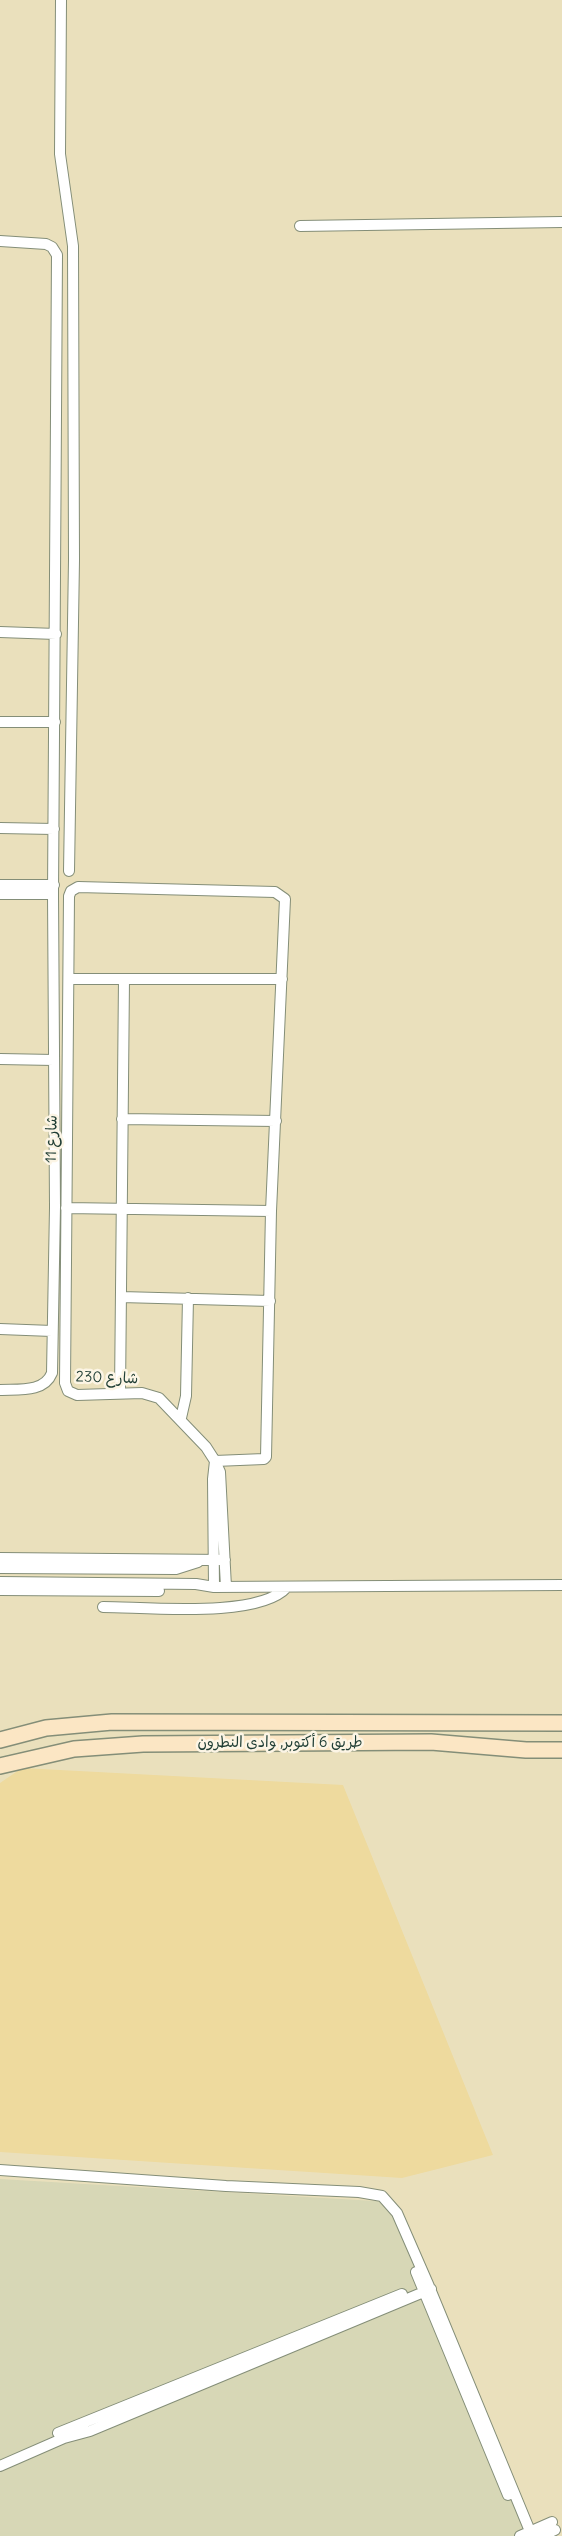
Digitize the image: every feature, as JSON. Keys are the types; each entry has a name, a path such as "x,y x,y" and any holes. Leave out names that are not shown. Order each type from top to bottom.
{"street":[{"path":"61,0 60,154 72,228 73,252 74,560 68,871"},
{"path":"300,226 562,222"},
{"path":"0,241 46,244 52,247 57,255 73,252"},
{"name":"شارع 11","path":"0,1390 38,1388 47,1382 52,1373 57,255"},
{"path":"0,632 56,634"},
{"path":"0,722 56,722"},
{"path":"0,828 54,830"},
{"path":"0,884 53,890"},
{"name":"شارع 11","path":"65,1383 69,896 74,889 83,887 279,893 285,898 282,979"},
{"path":"0,894 53,890"},
{"path":"69,979 282,979 271,1211 266,1457 264,1459 216,1460 213,1479 218,1528 225,1560 226,1587"},
{"path":"120,1394 124,979"},
{"path":"0,1059 54,1060"},
{"path":"122,1119 276,1121"},
{"path":"66,1208 271,1211"},
{"path":"121,1297 270,1301"},
{"path":"181,1418 186,1396 188,1298"},
{"path":"0,1329 52,1331"},
{"name":"شارع 230","path":"65,1383 68,1392 72,1394 151,1395 166,1404 181,1418 216,1460"},
{"path":"210,1587 218,1528"},
{"path":"0,1558 185,1559 198,1562"},
{"path":"0,1568 176,1569 198,1562 225,1560"},
{"path":"0,1582 192,1591 210,1587 562,1585"},
{"path":"0,1590 90,1587"},
{"path":"103,1607 238,1607 269,1600 287,1587"},
{"name":"طريق 6 أكتوبر, وادى النطرون","path":"0,1740 46,1728 112,1722 562,1723"},
{"name":"طريق 6 أكتوبر, وادى النطرون","path":"0,1766 74,1749 143,1744 449,1742 506,1748 562,1750"},
{"path":"0,2170 226,2186 378,2194 386,2199 397,2213 527,2535 554,2526 541,2536"},
{"path":"0,2459 30,2449 426,2288"},
{"path":"0,2466 30,2449"}],"shaded area":[{"path":"0,2179 392,2202 529,2536 0,2536"}],"sand":[{"path":"22,1768 343,1785 493,2155 402,2178 0,2152 0,1783"}]}
